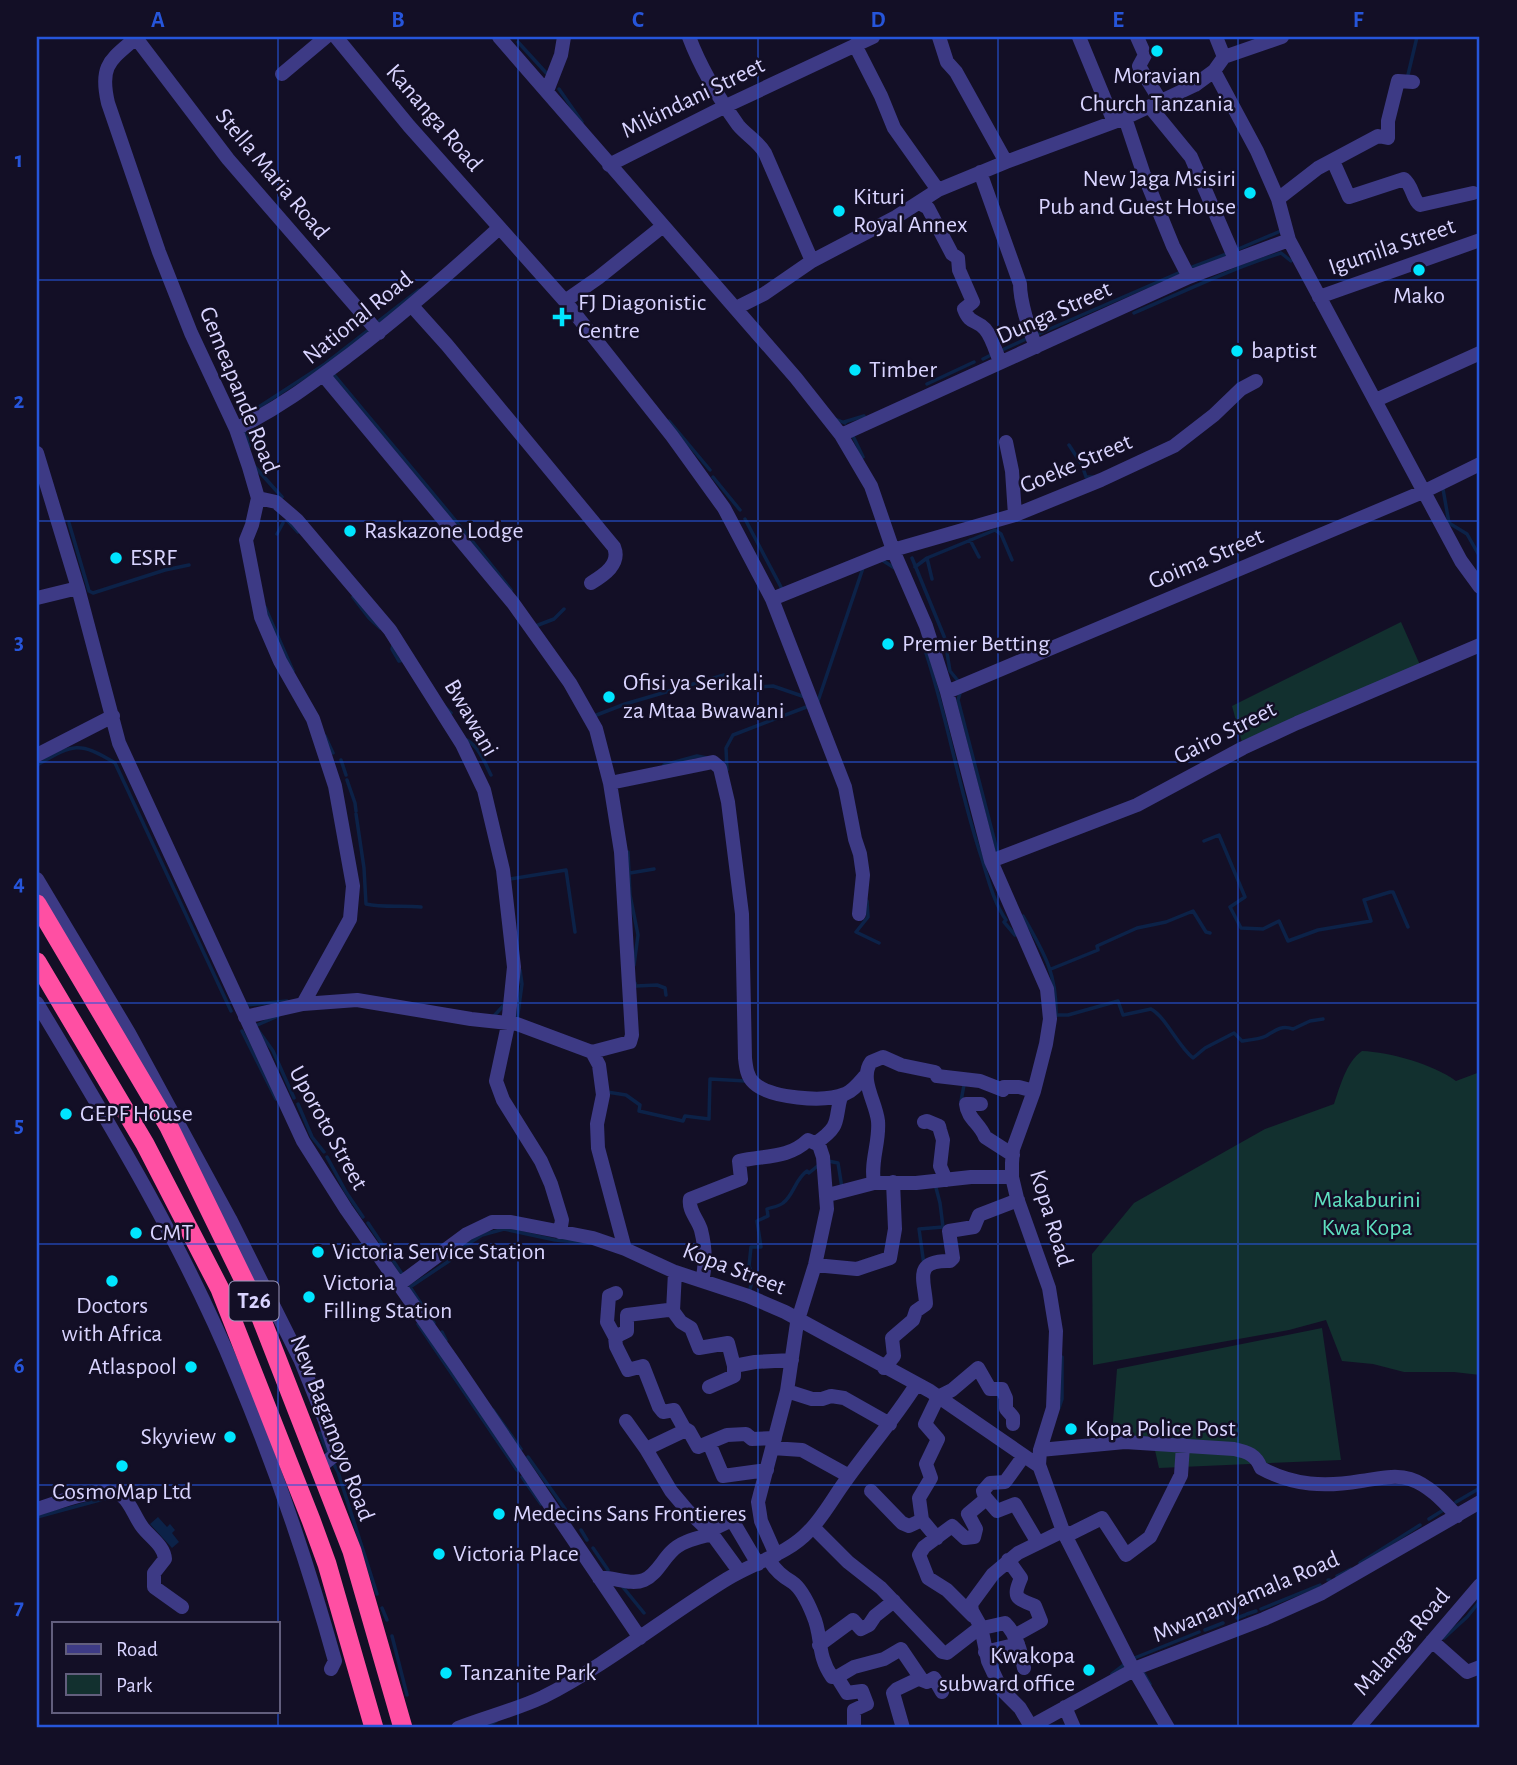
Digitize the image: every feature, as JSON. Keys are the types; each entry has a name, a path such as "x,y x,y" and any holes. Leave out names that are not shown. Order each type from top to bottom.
{"highway":[{"name":"New Bagamoyo Road","path":"37,904 169,1127 264,1301 352,1551 403,1728"},
{"name":"T26","path":"37,962 145,1144 220,1289 327,1564 374,1728"}],"street":[{"path":"282,74 326,37"},
{"name":"Kananga Road","path":"336,37 401,117 565,301 672,436 724,508 772,599 845,787 863,875 859,914"},
{"name":"Kopa Road","path":"499,37 736,308 841,435 871,486 893,550 926,626 947,692 991,861 1047,989 1048,1031 1034,1091 1013,1155 1012,1177 1049,1288 1056,1331 1053,1408 1040,1450 1039,1466 1063,1531 1168,1728"},
{"path":"547,91 561,55 564,37"},
{"path":"689,37 702,68 740,128 760,145 765,153 812,261"},
{"name":"Mikindani Street","path":"609,165 873,37"},
{"path":"939,37 947,62 956,72 1006,162"},
{"path":"1079,37 1120,120 1173,246 1189,277"},
{"path":"1137,37 1145,55 1139,66 1156,104 1191,158 1235,259"},
{"path":"1216,37 1224,57"},
{"path":"736,308 764,294 812,261 938,190 1156,104 1195,85 1214,71 1224,57 1282,37"},
{"name":"Stella Maria Road","path":"136,38 229,159 379,333"},
{"name":"Gemeapande Road","path":"136,38 110,60 105,81 108,103 144,213 191,333 236,429 258,498 246,540 261,617 280,661 313,719 335,786 353,886 350,919 303,1004"},
{"path":"855,45 894,128 938,190"},
{"path":"1214,71 1278,200 1289,240 1341,341 1376,400 1461,561 1480,587"},
{"path":"1278,200 1318,168 1378,136 1388,138 1388,121 1398,81 1413,82"},
{"path":"1333,160 1349,197 1404,179 1420,205 1473,193"},
{"path":"981,172 1020,284 1019,293 1036,347"},
{"path":"919,203 928,208 952,254 958,258 959,270 973,302 965,308 965,312 969,320 984,328 1000,362"},
{"path":"565,301 663,226"},
{"name":"National Road","path":"236,429 281,406 324,376 412,306 499,228"},
{"name":"Dunga Street","path":"841,435 1189,277 1289,240"},
{"name":"Igumila Street","path":"1319,297 1480,240"},
{"path":"412,306 614,547 617,555 615,562 591,583"},
{"path":"1376,400 1480,353"},
{"path":"245,1017 303,1004 357,1000 508,1025 517,1024 593,1052 625,1045 630,1042 632,1035 621,852 610,783 596,729 570,683 506,595 324,376"},
{"name":"Goeke Street","path":"772,599 893,550 1015,515 1101,480 1174,446 1214,415 1241,389 1256,381"},
{"path":"1006,442 1012,471 1015,515"},
{"name":"Uporoto Street","path":"37,453 78,588 119,743 303,1141 398,1285 640,1638"},
{"name":"Goima Street","path":"947,692 1425,491 1480,464"},
{"name":"Bwawani","path":"258,498 276,502 297,520 390,629 439,706 484,790 507,897 514,967 508,1025 496,1077 498,1088 549,1179 562,1220 560,1232"},
{"path":"37,598 78,588"},
{"name":"Gairo Street","path":"991,861 1137,804 1256,742 1480,645"},
{"path":"37,755 113,716"},
{"path":"610,783 713,762 720,768 728,802 742,914 745,1058 749,1076 755,1084 784,1095 812,1098 841,1096 865,1076 870,1062 883,1056 901,1065 935,1072 937,1076 980,1080 1003,1090 1004,1087 1019,1087 1034,1091"},
{"path":"37,879 129,1033 230,1219 264,1301"},
{"path":"37,1003 155,1208 237,1375 302,1552 335,1661 331,1669"},
{"path":"593,1052 599,1065 603,1095 597,1124 598,1148 625,1249"},
{"path":"865,1076 878,1121 872,1160 874,1183"},
{"path":"816,1143 835,1125 841,1096"},
{"path":"981,1104 966,1104 971,1118 983,1130 985,1137 1013,1155"},
{"path":"923,1122 939,1126 943,1140 940,1166 946,1180"},
{"path":"702,1281 705,1253 701,1231 690,1207 690,1199 741,1179 739,1161 773,1157 799,1150 809,1140 816,1143 822,1150 828,1195 827,1209 815,1265 798,1319 787,1391 760,1493 758,1511 768,1560"},
{"path":"828,1195 874,1183 1012,1177"},
{"path":"815,1265 859,1269 890,1258 895,1228 893,1182"},
{"path":"884,1368 894,1356 891,1338 913,1320 916,1311 926,1304 922,1279 929,1265 953,1258 949,1231 974,1227 979,1215 1004,1203 1018,1200"},
{"name":"Kopa Street","path":"398,1285 467,1234 492,1222 511,1222 593,1238 675,1272 748,1296 798,1319 938,1397 1039,1466"},
{"path":"675,1272 673,1311 681,1322 691,1328 699,1348 728,1343 734,1376 709,1387"},
{"path":"616,1293 609,1296 607,1322 628,1370 643,1366 659,1407 663,1412 674,1410 698,1447 734,1434 746,1434 752,1439 802,1450 849,1476"},
{"path":"615,1336 627,1331 627,1315 673,1311"},
{"path":"734,1366 792,1360"},
{"path":"937,1538 922,1520 919,1498 931,1478 926,1464 938,1439 926,1422 938,1397 952,1390 978,1368 989,1388 1002,1389 1006,1398 1006,1409 1013,1417 1013,1424"},
{"path":"458,1728 514,1710 544,1696 640,1638 739,1572 768,1560 795,1543 813,1527 916,1385"},
{"path":"787,1391 812,1399 831,1396 844,1398 890,1424"},
{"path":"626,1421 671,1491 710,1533 739,1572"},
{"path":"646,1449 686,1430"},
{"path":"1040,1450 1125,1442 1244,1451 1258,1459 1261,1468 1299,1483 1322,1486 1384,1478 1410,1479 1439,1498 1457,1516"},
{"path":"709,1443 723,1476 767,1470"},
{"path":"1030,1728 1020,1708 1001,1689 985,1652 979,1623 971,1604 993,1574 1008,1560 1063,1531 1072,1533 1102,1518 1126,1555 1145,1542 1181,1475 1182,1445"},
{"path":"1023,1457 1005,1482 990,1483 982,1492 1000,1511 1015,1504 1038,1543"},
{"path":"37,1510 86,1495 108,1491 119,1493 163,1550 165,1559 154,1573 154,1587 182,1607"},
{"path":"871,1491 902,1523 909,1526 922,1520"},
{"path":"979,1623 947,1590 931,1581 919,1555 924,1547 952,1526 965,1538 974,1536 976,1529 968,1514 986,1499"},
{"name":"Mwananyamala Road","path":"1030,1728 1135,1670 1322,1593 1480,1502"},
{"path":"599,1578 609,1576 643,1581 676,1548 732,1520 783,1578 793,1583 803,1596 815,1620 824,1665 832,1677 838,1677 854,1667 884,1659 901,1649 924,1683 934,1678 942,1692"},
{"path":"813,1527 848,1562 881,1588 945,1654 979,1623 1006,1623 1016,1640 1024,1668"},
{"path":"985,1652 1016,1640 1041,1621 1035,1606 1017,1598 1017,1587 1021,1578 1008,1560"},
{"name":"Malanga Road","path":"1358,1728 1480,1585"},
{"path":"819,1645 853,1620 861,1629 866,1627 894,1601"},
{"path":"1432,1641 1467,1672 1480,1667"},
{"path":"838,1677 847,1693 863,1691 867,1704"},
{"path":"903,1728 893,1693 920,1678"},
{"path":"854,1728 854,1710 867,1704 874,1706 893,1700"},
{"path":"1065,1707 1074,1728"}],"green space":[{"path":"1401,622 1420,665 1243,746 1232,706"},
{"name":"Makaburini Kwa Kopa","path":"1362,1051 1410,1060 1435,1069 1456,1081 1480,1072 1480,1375 1404,1372 1373,1364 1342,1361 1326,1320 1289,1330 1093,1365 1092,1254 1134,1203 1265,1129 1334,1104 1348,1068"},
{"path":"1322,1328 1341,1460 1159,1468 1152,1437 1112,1434 1117,1369"}],"water":[{"path":"158,1517 167,1527 170,1524 175,1530 172,1533 179,1542 172,1548 150,1524"}],"waterway":[{"path":"1407,79 1417,37"},
{"path":"518,42 549,76"},
{"path":"559,89 582,122"},
{"path":"1236,250 1283,230"},
{"path":"1190,268 1229,253"},
{"path":"1134,313 1262,259 1281,253 1291,261"},
{"path":"1036,335 1183,271"},
{"path":"379,321 419,290"},
{"path":"242,418 325,364 370,329"},
{"path":"1000,351 1028,338"},
{"path":"983,359 993,354"},
{"path":"927,384 974,362"},
{"path":"331,371 511,590"},
{"path":"844,422 864,416"},
{"path":"835,419 845,423"},
{"path":"669,421 710,470"},
{"path":"245,431 249,446"},
{"path":"852,434 863,457"},
{"path":"1069,445 1086,477 1093,477"},
{"path":"255,467 282,497"},
{"path":"713,477 740,510"},
{"path":"1443,489 1449,523 1467,534 1480,557"},
{"path":"745,519 782,589"},
{"path":"287,520 298,532"},
{"path":"69,523 89,591 93,593 189,565"},
{"path":"277,534 283,523"},
{"path":"915,567 927,558 995,530 1001,534 1012,560"},
{"path":"970,540 979,557"},
{"path":"912,558 948,646"},
{"path":"927,558 932,579"},
{"path":"882,560 896,569"},
{"path":"817,704 863,568"},
{"path":"353,597 380,628"},
{"path":"265,607 293,671"},
{"path":"533,627 554,619 564,609"},
{"path":"926,643 925,650 974,833 992,891 1006,920 1004,922 1015,935"},
{"path":"393,645 392,649 399,661 404,660"},
{"path":"947,653 950,671 959,682"},
{"path":"594,716 625,704 724,675 739,686 749,682 760,687 773,686 805,697"},
{"path":"960,693 958,700 998,854"},
{"path":"443,705 451,713"},
{"path":"727,770 726,748 733,735 809,706"},
{"path":"325,736 333,753"},
{"path":"467,740 478,751 491,775"},
{"path":"37,765 75,748 92,751 115,763 231,1011"},
{"path":"664,765 697,756 707,758"},
{"path":"341,760 346,775"},
{"path":"347,780 356,811"},
{"path":"356,814 366,904 421,907"},
{"path":"1204,841 1219,835 1245,897 1230,907 1241,928 1263,929 1279,921 1288,941 1318,930 1371,921 1364,900 1390,892 1393,892 1408,927"},
{"path":"628,852 630,895 638,935 634,965"},
{"path":"630,873 654,869"},
{"path":"510,879 566,870 575,932"},
{"path":"867,901 868,917 856,932 879,943"},
{"path":"1051,969 1098,950 1097,946 1137,928 1166,922 1193,911 1206,932 1210,933"},
{"path":"1023,916 1052,975 1056,1016"},
{"path":"517,1021 522,984 520,970"},
{"path":"635,983 636,986 657,985 665,988 666,995"},
{"path":"247,1005 287,1001"},
{"path":"1057,1015 1068,1015 1118,1001 1123,1015 1151,1009 1162,1018 1193,1058 1205,1048 1234,1033 1242,1041 1252,1040 1279,1029 1293,1029 1310,1021 1323,1019"},
{"path":"493,1017 505,1004"},
{"path":"278,1016 255,1026 273,1051 294,1098"},
{"path":"242,1031 276,1099"},
{"path":"607,1092 626,1095 640,1105 639,1111 683,1121 685,1116 709,1119 710,1079 746,1081"},
{"path":"961,1101 964,1085"},
{"path":"298,1104 312,1137 324,1152"},
{"path":"327,1157 363,1217"},
{"path":"828,1161 838,1163 842,1188"},
{"path":"749,1294 753,1276 749,1266 751,1247 761,1247 757,1221 768,1216 767,1209 787,1200 803,1174 807,1171 809,1173 820,1164"},
{"path":"924,1265 919,1229 943,1227 935,1184"},
{"path":"368,1223 404,1277"},
{"path":"410,1287 482,1235 504,1229 555,1240 588,1243"},
{"path":"410,1287 434,1323"},
{"path":"418,1324 517,1470"},
{"path":"442,1332 446,1340"},
{"path":"1059,1408 1062,1399 1062,1357"},
{"path":"493,1410 521,1449"},
{"path":"320,1433 329,1456"},
{"path":"528,1457 573,1520"},
{"path":"333,1463 377,1594"},
{"path":"522,1477 541,1504"},
{"path":"1456,1502 1480,1488"},
{"path":"37,1517 107,1498"},
{"path":"1429,1519 1445,1509"},
{"path":"1360,1563 1420,1525"},
{"path":"581,1530 587,1540"},
{"path":"593,1548 608,1570"},
{"path":"1337,1576 1351,1569"},
{"path":"1261,1609 1320,1585"},
{"path":"622,1586 644,1613"},
{"path":"1444,1638 1480,1601"},
{"path":"382,1608 387,1620"},
{"path":"1247,1614 1256,1611"},
{"path":"1237,1618 1245,1615"},
{"path":"1205,1630 1223,1623"},
{"path":"1132,1659 1199,1632"},
{"path":"392,1636 407,1695"},
{"path":"1112,1674 1125,1664"},
{"path":"1142,1670 1150,1684"},
{"path":"483,1728 496,1721"}],"place":[{"name":"Moravian Church Tanzania","path":"1157,51"},
{"name":"New Jaga Msisiri Pub and Guest House","path":"1250,193"},
{"name":"Kituri Royal Annex","path":"839,211"},
{"name":"Mako","path":"1419,270"},
{"name":"FJ Diagonistic Centre","path":"562,317"},
{"name":"baptist","path":"1237,351"},
{"name":"Timber","path":"855,370"},
{"name":"Raskazone Lodge","path":"350,531"},
{"name":"ESRF","path":"116,558"},
{"name":"Premier Betting","path":"888,644"},
{"name":"Ofisi ya Serikali za Mtaa Bwawani","path":"609,697"},
{"name":"GEPF House","path":"66,1114"},
{"name":"CMT","path":"136,1233"},
{"name":"Victoria Service Station","path":"318,1252"},
{"name":"Doctors with Africa","path":"112,1281"},
{"name":"Victoria Filling Station","path":"309,1297"},
{"name":"Atlaspool","path":"191,1367"},
{"name":"Kopa Police Post","path":"1071,1429"},
{"name":"Skyview","path":"230,1437"},
{"name":"CosmoMap Ltd","path":"122,1466"},
{"name":"Medecins Sans Frontieres","path":"499,1514"},
{"name":"Victoria Place","path":"439,1554"},
{"name":"Kwakopa subward office","path":"1089,1670"},
{"name":"Tanzanite Park","path":"446,1673"}]}
